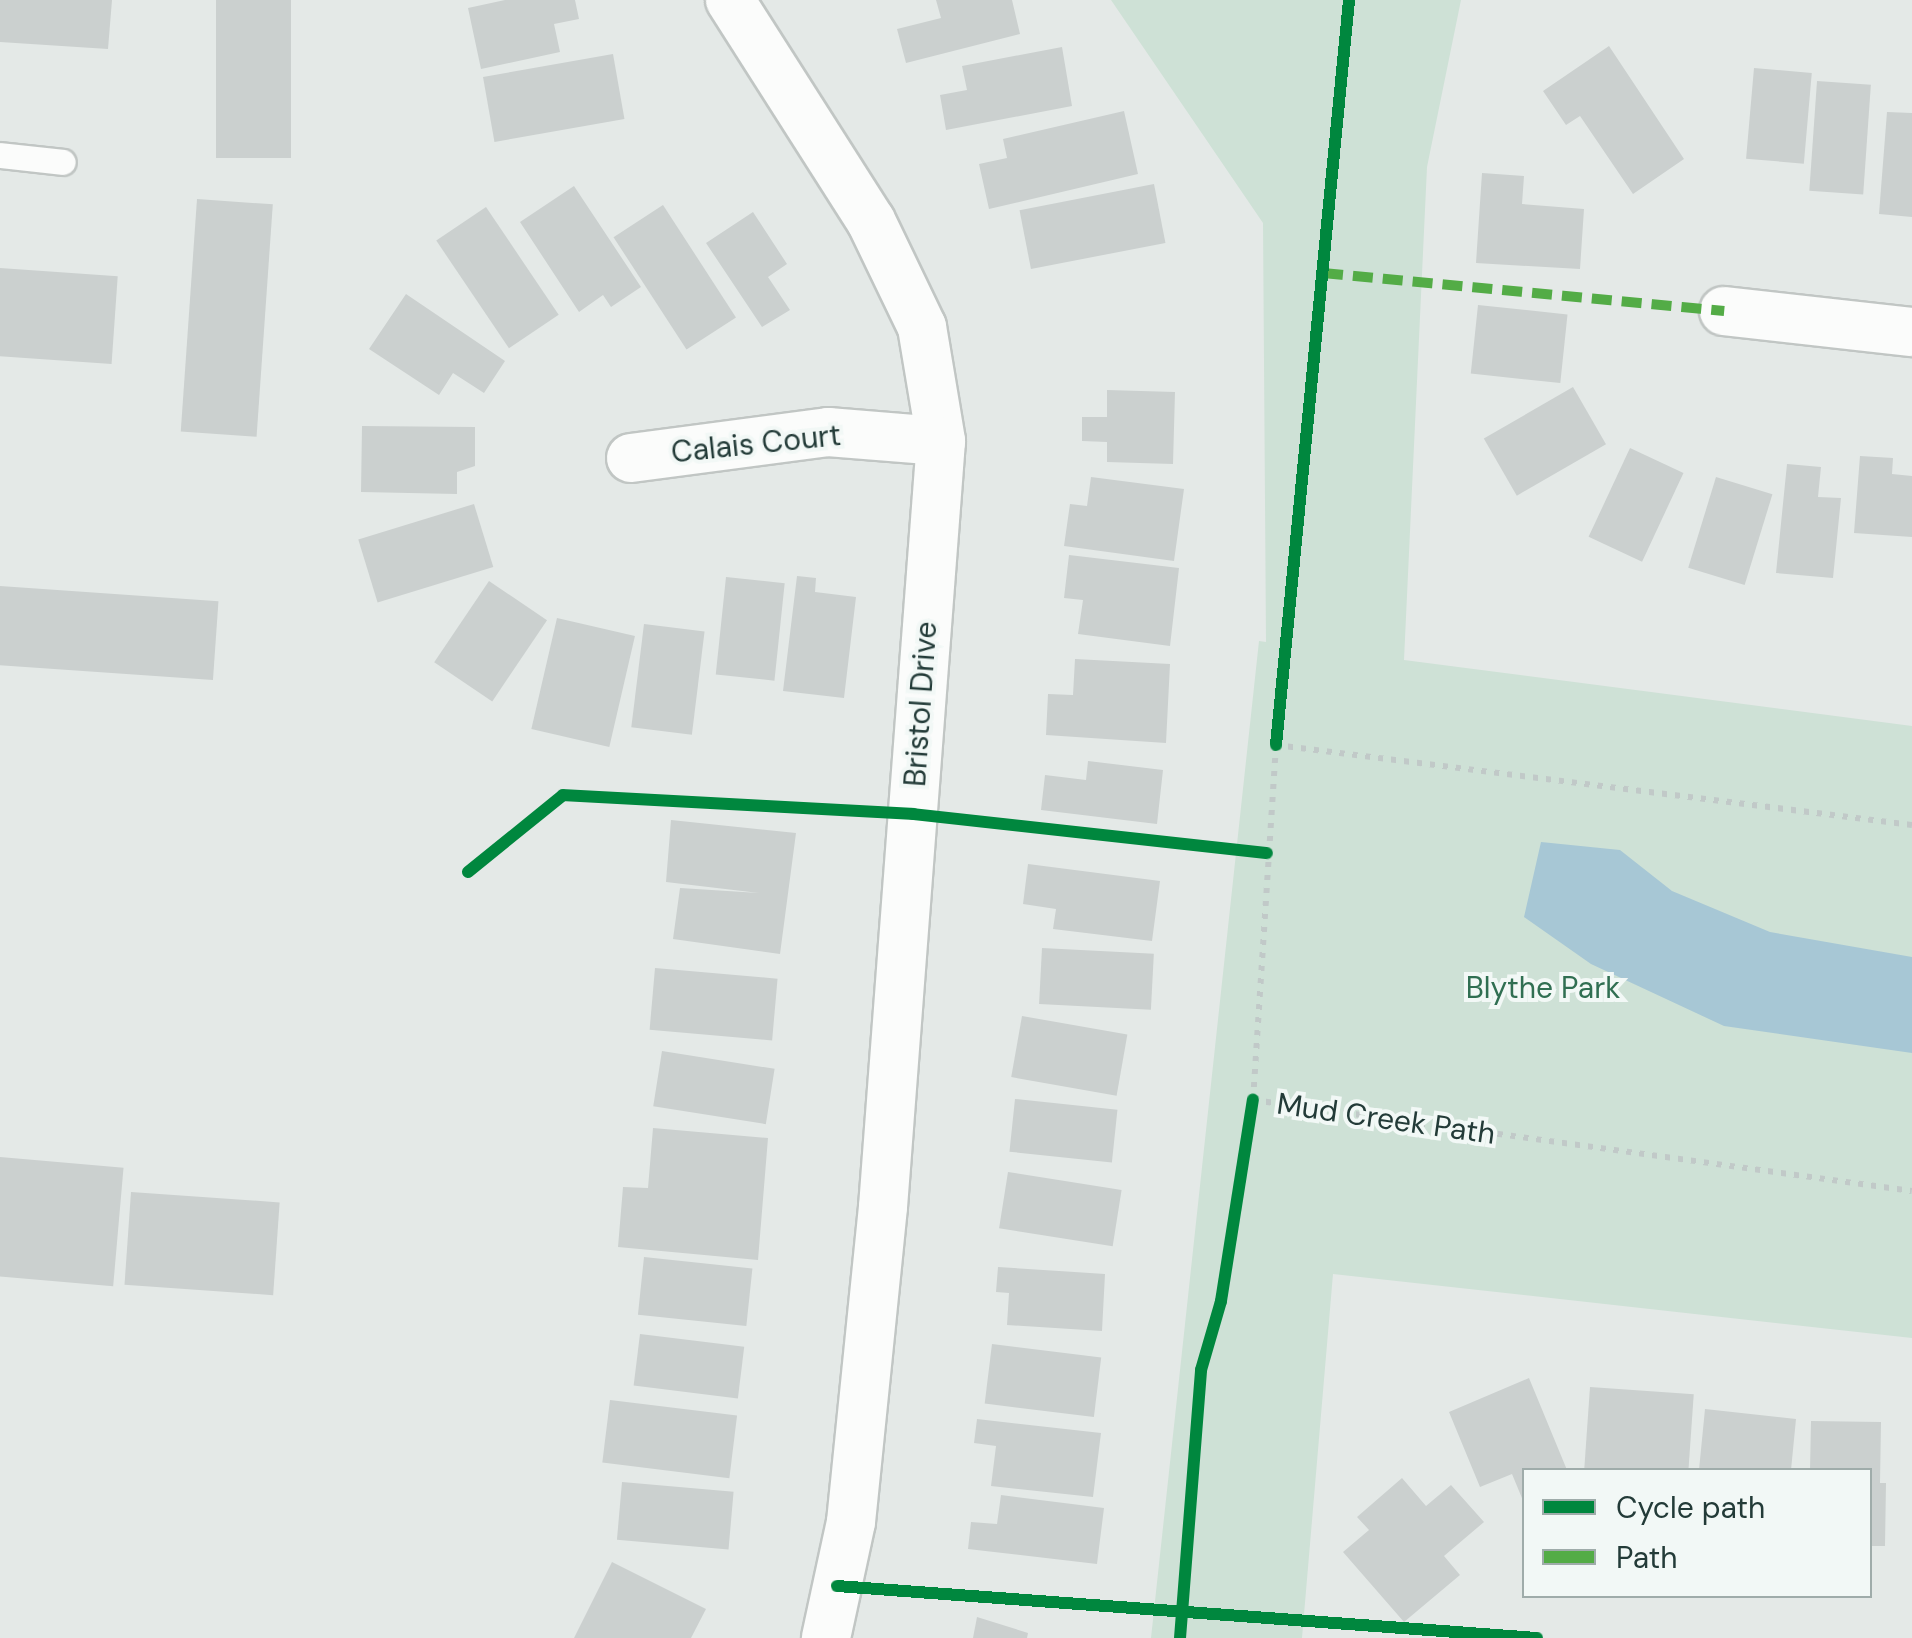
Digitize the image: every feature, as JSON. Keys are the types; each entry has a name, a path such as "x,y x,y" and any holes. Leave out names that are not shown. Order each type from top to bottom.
{"street":[{"name":"Bristol Drive","path":"730,0 880,239 922,327 941,441 877,1266 851,1522 826,1638"},
{"path":"1724,311 1912,332"},
{"name":"Calais Court","path":"631,458 828,432 941,441"}],"lane":[{"path":"0,155 64,162"}],"path":[{"path":"1276,744 1912,824"},
{"path":"468,872 563,795 912,814 1266,853"},
{"path":"837,1586 1537,1638"}],"green space":[{"name":"Blythe Park","path":"1111,0 1461,0 1427,167 1404,660 1912,726 1912,1338 1333,1274 1302,1638 1151,1638 1259,641 1266,642 1263,223"}],"water":[{"path":"1541,842 1620,850 1672,891 1770,932 1912,957 1912,1053 1724,1026 1591,964 1524,917"}],"building":[{"path":"0,0 112,0 108,49 0,42"},
{"path":"216,0 291,0 291,158 216,158"},
{"path":"505,0 575,0 579,19 554,24 560,52 481,69 468,8"},
{"path":"936,0 1012,0 1020,34 906,63 897,29 941,18"},
{"path":"1609,46 1684,159 1633,194 1580,116 1566,125 1543,91"},
{"path":"1062,47 1072,106 946,130 940,95 967,90 962,66"},
{"path":"613,54 624,119 494,142 483,77"},
{"path":"1754,68 1812,73 1804,164 1746,159"},
{"path":"1817,81 1871,85 1863,194 1809,191"},
{"path":"1124,111 1138,174 989,209 979,164 1007,158 1003,139"},
{"path":"1887,112 1912,113 1912,217 1879,214"},
{"path":"1482,173 1524,176 1522,204 1584,209 1580,269 1476,263"},
{"path":"1154,184 1165,243 1031,269 1020,210"},
{"path":"574,186 641,287 611,307 603,295 579,312 520,222"},
{"path":"197,199 273,204 257,437 181,431"},
{"path":"663,205 736,317 687,350 614,237"},
{"path":"486,207 559,315 509,348 436,241"},
{"path":"753,212 787,264 768,277 790,310 762,327 706,243"},
{"path":"0,268 118,276 112,364 0,356"},
{"path":"406,294 505,361 484,393 453,373 439,395 369,349"},
{"path":"1478,305 1568,314 1560,383 1471,374"},
{"path":"1573,387 1606,444 1517,496 1484,438"},
{"path":"1107,390 1175,392 1173,464 1107,462 1107,442 1082,441 1082,417 1107,417"},
{"path":"362,426 475,427 475,466 457,472 457,494 361,492"},
{"path":"1630,448 1683,473 1642,562 1589,537"},
{"path":"1860,456 1893,458 1892,474 1912,476 1912,537 1854,533"},
{"path":"1787,464 1821,467 1818,497 1841,498 1833,578 1776,573"},
{"path":"1091,477 1184,489 1174,561 1064,546 1070,504 1087,506"},
{"path":"1716,477 1772,494 1745,585 1688,568"},
{"path":"474,504 493,567 378,602 358,539"},
{"path":"1069,555 1179,568 1170,646 1078,634 1083,600 1064,598"},
{"path":"797,576 816,578 815,592 856,597 844,698 783,691"},
{"path":"726,577 785,583 774,681 716,674"},
{"path":"489,581 547,620 492,701 434,662"},
{"path":"0,586 218,601 213,680 0,665"},
{"path":"557,618 635,636 609,747 531,729"},
{"path":"644,624 705,631 692,735 631,727"},
{"path":"1075,659 1170,664 1166,743 1046,735 1048,694 1073,695"},
{"path":"1088,761 1163,770 1157,824 1041,810 1045,775 1086,780"},
{"path":"671,820 796,833 780,954 673,939 680,888 759,893 666,882"},
{"path":"1028,864 1160,881 1152,941 1053,929 1056,909 1023,904"},
{"path":"1042,948 1154,954 1151,1010 1039,1004"},
{"path":"655,968 778,979 772,1040 650,1030"},
{"path":"1022,1016 1127,1035 1117,1096 1011,1077"},
{"path":"662,1051 775,1069 766,1124 653,1106"},
{"path":"1015,1099 1117,1110 1112,1162 1009,1152"},
{"path":"653,1128 768,1138 758,1260 618,1247 623,1187 648,1188"},
{"path":"0,1157 124,1168 113,1286 0,1276"},
{"path":"1008,1172 1122,1190 1113,1246 999,1228"},
{"path":"131,1192 280,1202 273,1295 125,1285"},
{"path":"644,1257 752,1268 746,1326 638,1315"},
{"path":"998,1267 1105,1274 1102,1331 1007,1325 1009,1293 996,1292"},
{"path":"640,1334 744,1347 738,1398 634,1386"},
{"path":"992,1344 1101,1357 1094,1417 985,1404"},
{"path":"1529,1378 1566,1468 1522,1468 1522,1498 1512,1474 1480,1487 1449,1412"},
{"path":"1590,1387 1694,1394 1689,1468 1584,1468"},
{"path":"610,1400 737,1416 729,1478 602,1463"},
{"path":"1705,1409 1796,1419 1791,1468 1699,1468"},
{"path":"977,1419 1101,1433 1093,1497 991,1486 996,1446 974,1443"},
{"path":"1811,1421 1881,1422 1880,1483 1886,1483 1885,1546 1872,1546 1872,1468 1810,1468"},
{"path":"1402,1478 1426,1506 1451,1485 1484,1522 1444,1556 1460,1575 1404,1622 1343,1552 1369,1530 1357,1517"},
{"path":"622,1482 734,1492 729,1550 617,1540"},
{"path":"1001,1495 1104,1508 1097,1564 968,1549 971,1522 997,1524"},
{"path":"612,1562 706,1609 691,1638 574,1638"},
{"path":"977,1617 1028,1633 1027,1638 973,1638"}],"marked path":[{"path":"1323,273 1724,311"}],"cycle path":[{"path":"1276,745 1349,0"},
{"path":"468,872 563,795 913,814 1267,853"},
{"path":"1180,1638 1201,1370 1221,1301 1253,1100"},
{"path":"837,1586 1537,1638"}]}
